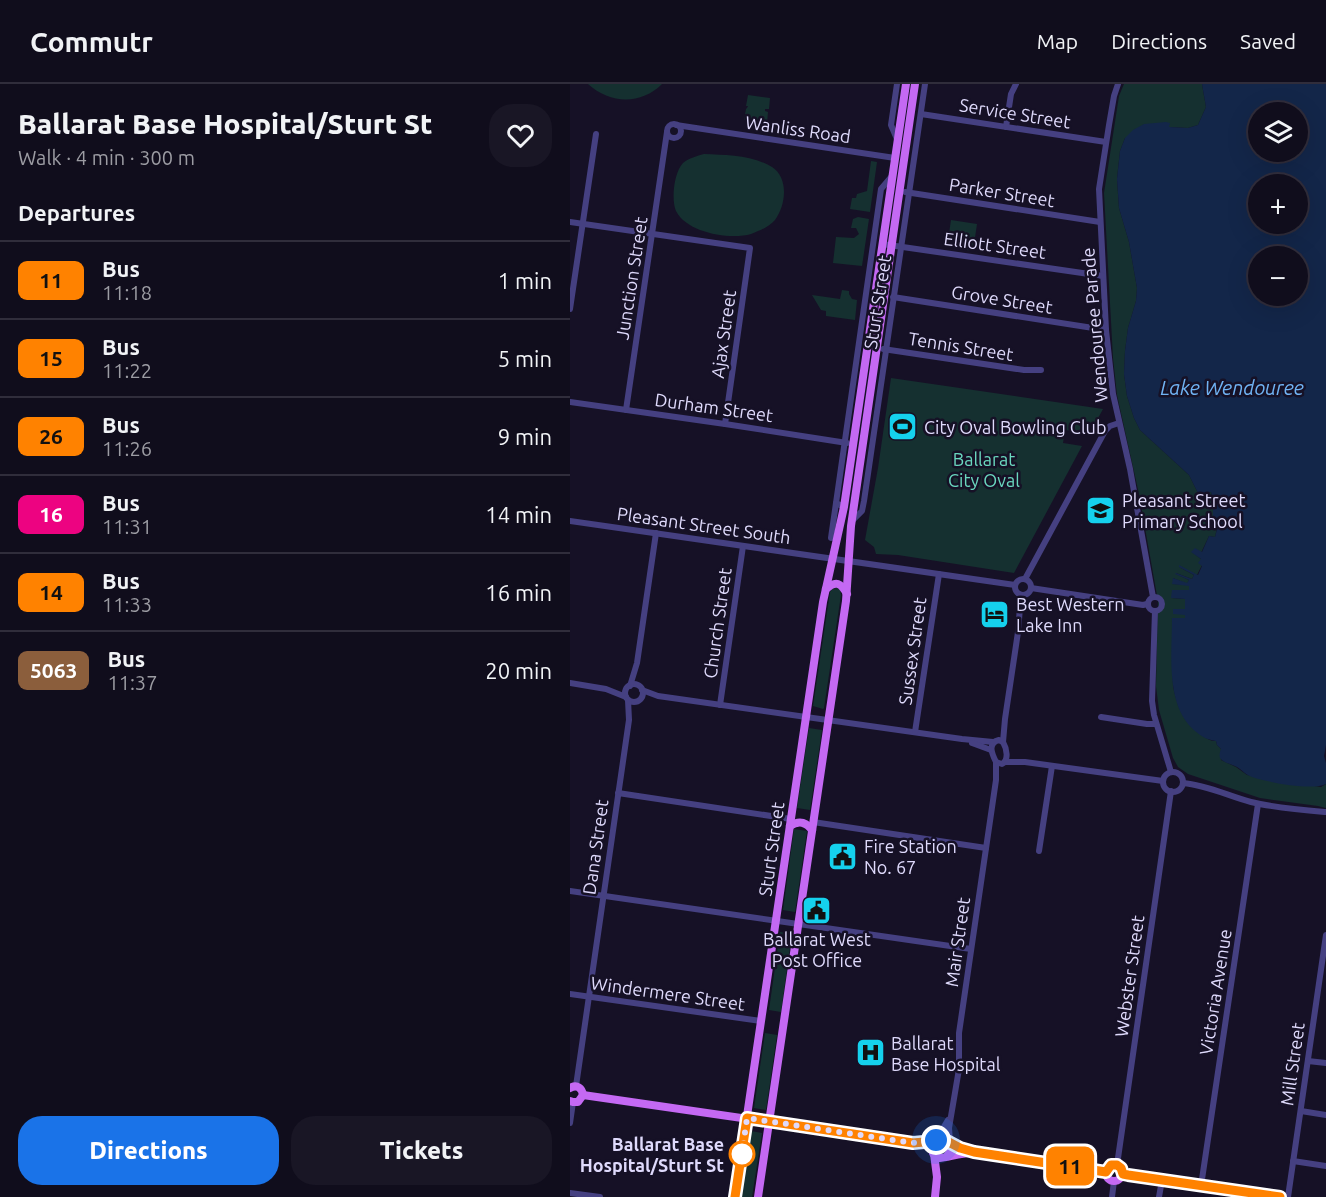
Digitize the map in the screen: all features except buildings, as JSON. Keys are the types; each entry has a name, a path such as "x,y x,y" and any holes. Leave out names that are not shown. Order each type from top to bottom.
{"main road":[{"name":"Sturt Street","path":"735,1197 826,589 844,507 854,443 906,84"},
{"name":"Sturt Street","path":"758,1197 847,594 852,521 881,349 891,246 915,84"},
{"path":"826,589 830,585 837,584 843,587 847,594"},
{"path":"791,819 804,818 813,822"},
{"path":"791,819 804,823 813,822"},
{"path":"573,1087 581,1089 583,1095"},
{"path":"583,1095 913,1143 943,1139 974,1152 1106,1172"},
{"path":"572,1102 578,1102 583,1095"},
{"path":"935,1197 937,1167 933,1146 936,1141"},
{"path":"913,1143 940,1158 974,1152"},
{"path":"937,1183 951,1151 950,1143"},
{"path":"1106,1172 1111,1165 1117,1165 1123,1174"},
{"path":"1106,1172 1108,1178 1114,1181 1120,1179 1123,1174"},
{"path":"1123,1174 1280,1197"}],"street":[{"name":"Sturt Street","path":"897,84 891,125 898,139"},
{"name":"Sturt Street","path":"881,349 893,297 925,84"},
{"path":"1006,127 1011,94 1016,84"},
{"name":"Wendouree Parade","path":"1118,84 1099,189 1106,330 1112,387 1130,469 1153,597"},
{"name":"Service Street","path":"921,114 1106,142"},
{"path":"677,137 680,129 676,125 669,126 667,132 669,136 677,137 687,129 696,129"},
{"name":"Wanliss Road","path":"676,125 895,158"},
{"name":"Junction Street","path":"626,410 667,132"},
{"path":"570,309 596,134"},
{"name":"Junction Street","path":"665,151 668,142 677,137"},
{"name":"Sturt Street","path":"831,538 881,189 892,176"},
{"name":"Parker Street","path":"899,191 1100,222"},
{"path":"570,222 653,234"},
{"name":"Ajax Street","path":"653,234 750,248 725,424"},
{"name":"Elliott Street","path":"882,244 1103,276"},
{"name":"Grove Street","path":"893,297 1106,330"},
{"name":"Tennis Street","path":"881,349 1024,370 1041,370"},
{"name":"Durham Street","path":"570,402 854,443"},
{"path":"1025,579 1105,431 1110,426 1119,423"},
{"path":"836,502 844,507"},
{"name":"Pleasant Street South","path":"570,523 1015,585"},
{"path":"627,698 625,692 637,663 656,534"},
{"name":"Church Street","path":"720,705 743,546"},
{"name":"Sussex Street","path":"915,732 939,574"},
{"path":"1025,579 1019,580 1015,585 1016,592 1021,595 1027,594 1031,588"},
{"path":"1025,579 1031,588"},
{"path":"1031,588 1147,604"},
{"path":"606,689 634,685 657,696 962,739 1004,742 1021,595"},
{"path":"1153,597 1160,598 1162,603 1159,610 1155,611 1149,609 1147,604 1153,597"},
{"path":"1155,611 1152,707 1171,772"},
{"path":"637,663 640,688 643,694 639,700"},
{"path":"570,683 606,689 627,698 639,700 657,696"},
{"name":"Dana Street","path":"573,1087 629,720 627,698"},
{"name":"Dana Street","path":"629,720 639,700"},
{"path":"1101,717 1156,724"},
{"path":"991,750 1005,719"},
{"path":"962,739 991,750 1002,763 1025,762 1163,781"},
{"name":"Mair Street","path":"950,1143 949,1128 959,1069 959,1033 996,780 1006,755 1004,742"},
{"path":"1006,755 1025,762"},
{"path":"1039,851 1052,766"},
{"path":"1171,772 1180,774 1183,783 1178,791 1171,791 1164,786 1163,781 1171,772"},
{"path":"1183,783 1207,787 1258,804 1326,814"},
{"name":"Webster Street","path":"1117,1165 1171,791"},
{"path":"618,793 791,819"},
{"name":"Victoria Avenue","path":"1201,1186 1258,804"},
{"path":"813,822 986,848"},
{"path":"570,891 971,949"},
{"name":"Mill Street","path":"1288,1197 1326,935"},
{"name":"Windermere Street","path":"570,994 761,1021"},
{"path":"1308,1061 1326,1063"},
{"path":"570,1123 572,1102"},
{"name":"Mair Street","path":"936,1141 953,1108"},
{"path":"1301,1111 1326,1115"},
{"path":"1293,1161 1326,1166"},
{"path":"1159,1197 1162,1180"},
{"path":"1112,1197 1114,1181"},
{"path":"570,1192 600,1197"}],"green space":[{"path":"588,84 662,84 645,96 625,99 606,95"},
{"path":"1124,84 1202,84 1206,107 1198,125 1188,128 1169,127 1125,138 1120,151 1117,179 1119,208 1129,242 1137,288 1125,351 1124,374 1127,396 1140,430 1189,475 1199,495 1211,492 1213,523 1218,524 1215,537 1209,536 1201,553 1192,552 1201,559 1202,565 1197,575 1179,567 1194,575 1192,579 1176,573 1189,580 1187,584 1173,578 1173,584 1189,585 1189,590 1172,591 1172,598 1185,599 1185,609 1173,609 1173,614 1185,614 1185,618 1172,618 1175,694 1182,714 1191,726 1206,738 1216,741 1221,749 1221,760 1247,775 1321,787 1326,784 1326,808 1260,798 1188,774 1178,767 1173,758 1159,710 1156,686 1158,601 1139,494 1117,395 1113,358 1104,193 1119,96"},
{"path":"748,95 770,98 769,109 765,109 768,112 767,123 764,123 763,127 745,125"},
{"path":"704,154 747,158 772,167 781,178 784,192 782,207 775,220 767,227 751,234 732,236 699,230 682,219 674,206 674,186 677,173 685,161"},
{"path":"871,161 877,162 870,212 850,209 852,198 867,191"},
{"path":"858,217 869,219 862,266 833,263 836,237 854,238 859,234 856,228 851,228 853,219"},
{"path":"951,220 977,224 973,251 947,247"},
{"path":"842,290 849,291 852,299 857,300 855,320 826,316 826,311 821,310 812,295 840,299"},
{"name":"Ballarat City Oval","path":"891,378 1103,409 1090,433 1065,430 1063,443 1082,446 1014,573 898,555 876,554 874,547 865,540"},
{"path":"837,588 841,595 823,709 813,706 830,592"},
{"path":"809,728 822,730 810,810 797,808"},
{"path":"794,829 807,831 795,912 783,910"},
{"path":"780,932 792,933 781,1012 769,1010"},
{"path":"765,1033 777,1035 766,1110 754,1108"},
{"path":"751,1131 762,1133 752,1197 741,1197"}],"water":[{"name":"Lake Wendouree","path":"1202,84 1326,84 1326,745 1324,756 1326,784 1319,786 1289,785 1259,779 1221,760 1221,749 1216,741 1200,735 1185,720 1179,708 1172,679 1172,618 1185,618 1185,615 1173,614 1173,609 1185,609 1185,599 1171,598 1172,590 1189,590 1189,586 1172,584 1173,578 1187,583 1189,580 1175,574 1192,579 1194,575 1179,565 1198,575 1202,566 1198,563 1201,559 1191,552 1195,548 1202,552 1209,536 1215,537 1218,525 1213,523 1211,492 1199,495 1189,475 1140,430 1127,396 1124,374 1125,351 1137,288 1129,242 1119,208 1117,179 1120,151 1125,138 1133,130 1144,124 1166,122 1170,123 1169,127 1188,128 1198,125 1206,107"}],"bus line":[{"name":"11","path":"735,1197 747,1118 913,1143 943,1139 950,1144 974,1152 1106,1172 1111,1165 1117,1165 1123,1174 1128,1175 1280,1197"}],"place":[{"name":"City Oval Bowling Club","path":"903,427"},
{"name":"Pleasant Street Primary School","path":"1101,510"},
{"name":"Best Western Lake Inn","path":"995,614"},
{"name":"Fire Station No. 67","path":"843,856"},
{"name":"Ballarat West Post Office","path":"817,910"},
{"name":"Ballarat Base Hospital","path":"870,1053"},
{"name":"Ballarat Base Hospital/Sturt St","path":"742,1154"}],"route":[{"path":"742,1154 747,1118 913,1143 936,1140"}]}
